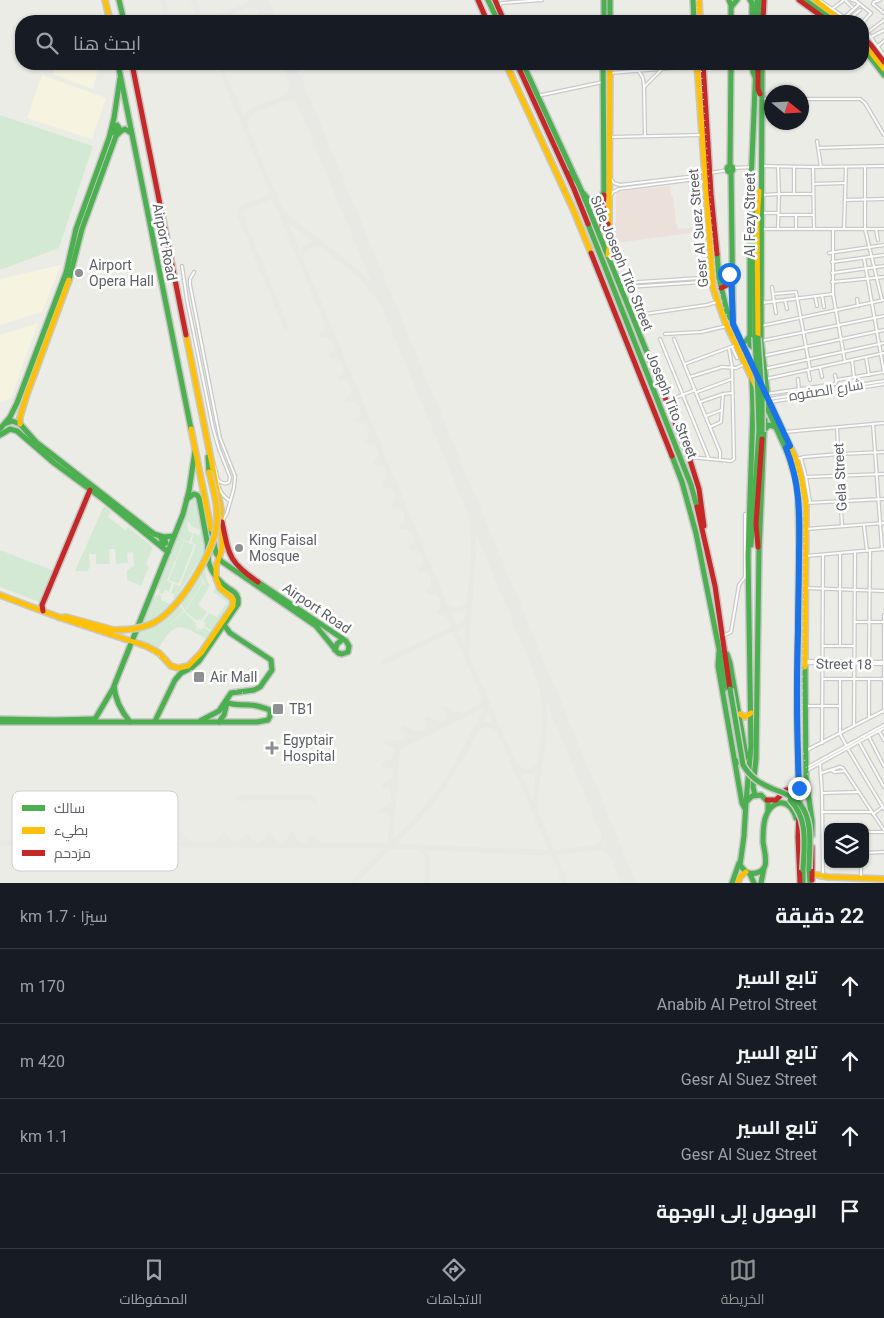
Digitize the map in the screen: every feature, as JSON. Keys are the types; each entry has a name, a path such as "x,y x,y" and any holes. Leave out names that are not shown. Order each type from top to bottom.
{"main road":[{"path":"105,0 109,15"},
{"path":"119,0 123,15"},
{"path":"478,0 484,15"},
{"path":"488,0 495,15"},
{"path":"494,0 501,15"},
{"path":"604,0 604,15"},
{"path":"610,0 610,15"},
{"path":"693,0 694,15"},
{"path":"699,0 700,15"},
{"path":"729,0 731,15"},
{"path":"733,3 737,0"},
{"path":"799,0 820,15"},
{"path":"805,0 826,15"},
{"path":"815,0 837,15"},
{"path":"754,15 758,1"},
{"path":"758,1 759,15"},
{"path":"869,42 884,62"},
{"path":"869,50 884,69"},
{"path":"869,56 884,75"},
{"name":"Airport Road","path":"133,70 191,354 222,522 231,558 244,575"},
{"name":"Joseph Tito Street","path":"509,70 573,209 682,482 696,533 719,652 718,666 742,804 745,809"},
{"name":"Joseph Tito Street","path":"520,70 566,171 688,478 704,532 739,713 746,757 740,762 734,760"},
{"name":"Side Joseph Tito Street","path":"526,70 582,192 689,457 699,489 704,532"},
{"path":"604,70 604,192 602,227 605,228 609,222"},
{"name":"Gesr Al Suez Street","path":"700,70 704,170 713,288 717,302 730,325"},
{"path":"730,325 731,70"},
{"path":"756,70 752,167 756,338 763,356 768,398"},
{"path":"757,70 758,89 761,97 760,166"},
{"path":"2,427 15,407 66,273 76,229 109,138 115,113 120,72"},
{"name":"Airport Road","path":"120,72 215,550 219,558 313,621 344,639 349,644 348,652 338,653 313,621"},
{"path":"608,255 610,241 610,73"},
{"name":"Gesr Al Suez Street","path":"701,80 717,265 735,346 776,428 788,447 798,458 808,502 804,706 806,770 812,821 811,883"},
{"path":"20,424 24,402 70,276 82,229 119,128 117,125 109,138"},
{"path":"116,136 124,129 132,133"},
{"name":"Al Fezy Street","path":"756,338 761,326 760,166"},
{"path":"566,171 577,181"},
{"path":"755,795 753,787 756,759 759,552 756,524 762,431 756,363 757,223 758,192 760,186"},
{"path":"582,192 588,199 593,200 600,198 604,192"},
{"path":"721,288 727,285 728,276 731,273"},
{"path":"735,346 756,338"},
{"name":"Gesr Al Suez Street","path":"735,346 768,398 784,432 798,488 800,543 797,642 798,834 802,883"},
{"path":"732,883 740,862 744,836 751,746 747,559 753,418 752,378"},
{"path":"15,407 18,410 24,402"},
{"path":"747,559 752,530 762,431 765,420 757,415 753,418"},
{"path":"2,427 12,421 20,424 36,442 85,483 166,542 163,544 155,540"},
{"path":"762,431 769,425 773,425 776,428"},
{"path":"0,435 9,429 15,430 79,478"},
{"path":"61,618 114,630 134,629 153,622 170,611 181,598 209,551 215,533 216,508 209,472 206,438"},
{"path":"96,720 114,686 174,536 187,499 195,451"},
{"path":"85,483 90,490 168,552"},
{"path":"43,612 42,605 90,490"},
{"path":"155,721 173,683 181,673 199,661 236,606 238,597 212,574 207,563 208,546 199,498 194,494 187,499"},
{"path":"211,529 218,532 222,522"},
{"path":"0,595 43,612 133,641 156,651 171,666 181,668 189,666 201,653 233,606 233,599 220,588 216,578 215,568 222,548 222,522"},
{"path":"799,535 802,536 806,532"},
{"path":"154,534 164,537 174,536"},
{"path":"800,543 803,541 806,543"},
{"path":"199,722 217,713 232,692 258,688 271,672 271,660 230,633 224,624"},
{"path":"322,633 326,633 329,630"},
{"path":"335,650 337,644 344,639"},
{"path":"797,642 800,644 805,642"},
{"path":"726,651 730,689 743,764 748,774 755,781 789,795 803,806 809,827 811,883"},
{"path":"719,652 743,772 757,786 792,800 801,813 803,823 802,883"},
{"path":"114,686 118,704 130,722"},
{"path":"219,722 225,712 226,702"},
{"path":"2,721 257,722 268,720 270,716 270,710 259,706 250,704 236,705 226,702"},
{"path":"739,713 745,717 751,713"},
{"path":"767,800 776,800 786,790 799,788"},
{"path":"746,802 750,797 761,795 767,800 769,806 764,833 765,863 761,883"},
{"path":"768,811 779,803 791,807 795,814 796,832 798,834"},
{"path":"799,811 805,814 810,809"},
{"path":"798,827 804,821 812,821"},
{"path":"740,862 742,869 748,873 754,883"},
{"path":"738,883 740,877 748,873 759,872 764,867"},
{"path":"812,874 824,877 884,879"}],"street":[{"path":"498,7 502,3 542,0"},
{"path":"819,0 839,15"},
{"path":"852,0 870,12 869,16"},
{"path":"880,0 873,2 873,4 884,13"},
{"path":"832,9 846,1 852,8"},
{"path":"847,15 859,4"},
{"path":"855,15 860,10"},
{"path":"869,32 884,20"},
{"path":"884,30 870,37 884,55"},
{"path":"878,46 884,41"},
{"path":"610,73 638,70 643,78 645,136"},
{"path":"644,86 661,70"},
{"path":"537,96 603,82"},
{"path":"809,99 860,99 865,103 884,134"},
{"path":"610,137 702,135"},
{"path":"817,141 821,167"},
{"path":"818,148 884,146"},
{"name":"Al Fezy Street","path":"760,166 884,166"},
{"path":"778,166 778,229"},
{"path":"761,326 883,300 876,279 865,229 865,166"},
{"path":"710,173 752,167"},
{"path":"794,167 794,194"},
{"path":"812,167 814,229"},
{"path":"844,229 846,167"},
{"path":"609,176 613,182 620,185 699,174 704,170"},
{"path":"699,174 699,180"},
{"path":"609,199 619,189 699,180 705,183"},
{"path":"813,184 845,184"},
{"path":"761,194 813,194"},
{"path":"845,200 884,199"},
{"path":"761,213 814,215"},
{"path":"796,215 796,229"},
{"path":"761,229 884,229"},
{"path":"833,229 830,253 833,294 845,362"},
{"path":"876,229 878,240"},
{"path":"830,253 884,245"},
{"path":"832,262 884,255"},
{"path":"836,380 884,372 864,258"},
{"path":"182,266 210,414 217,444 230,477 229,482 225,484 217,479"},
{"path":"832,273 884,266"},
{"path":"618,281 628,283 703,277 711,269"},
{"path":"194,272 190,279 190,285 214,413 220,438 235,476 234,488 222,522"},
{"path":"703,277 705,279 704,282"},
{"path":"832,282 884,277"},
{"path":"622,292 628,287 704,282 713,288"},
{"path":"628,283 628,287"},
{"path":"772,287 776,313"},
{"path":"879,289 884,288"},
{"path":"773,294 796,291 810,380"},
{"path":"761,303 833,294"},
{"path":"814,296 817,306"},
{"path":"822,296 824,307"},
{"path":"857,299 858,306"},
{"path":"785,300 787,309"},
{"path":"638,315 717,302"},
{"path":"853,302 854,306"},
{"path":"756,338 804,333 884,316"},
{"path":"665,334 701,332 730,325"},
{"path":"763,356 884,330"},
{"path":"660,339 709,459"},
{"path":"674,339 720,452 720,460"},
{"path":"764,369 884,343"},
{"path":"735,346 737,358"},
{"path":"684,364 735,346"},
{"path":"689,457 732,461 734,459 732,367 735,346"},
{"path":"766,379 882,354"},
{"path":"866,357 869,375"},
{"path":"852,360 854,377"},
{"path":"690,377 722,367 737,367 745,364"},
{"path":"820,367 822,377"},
{"path":"768,398 835,384 835,375"},
{"path":"666,402 732,379"},
{"path":"798,379 799,390"},
{"name":"شارع الصفوه","path":"768,398 777,399 884,382"},
{"path":"205,388 210,388"},
{"path":"700,402 732,393"},
{"path":"710,427 721,422 723,394"},
{"path":"706,416 722,410"},
{"path":"210,414 214,413"},
{"path":"784,432 884,423"},
{"path":"806,556 883,549 873,424"},
{"name":"Gela Street","path":"837,428 842,526"},
{"path":"884,452 798,458 806,477 808,502 884,499"},
{"path":"211,461 215,465 222,494 230,501"},
{"path":"806,477 884,474"},
{"path":"723,636 731,632 739,585 745,578 747,559 745,514"},
{"path":"806,532 842,526 884,523"},
{"path":"864,525 868,551 870,591 869,662"},
{"path":"854,726 855,552"},
{"path":"840,553 840,646"},
{"path":"822,743 823,555"},
{"path":"806,588 884,591"},
{"path":"805,751 884,711 884,615"},
{"path":"854,622 884,622"},
{"path":"824,646 854,646"},
{"name":"Street 18","path":"805,662 884,663"},
{"name":"Street 18","path":"854,663 884,663"},
{"path":"823,679 884,679"},
{"path":"822,812 872,813 883,808 840,734 840,679"},
{"path":"869,679 869,718"},
{"path":"804,706 840,706"},
{"path":"806,770 879,731 884,726"},
{"path":"806,770 884,726"},
{"path":"879,731 884,740"},
{"path":"868,736 884,766"},
{"path":"859,742 884,787"},
{"path":"820,763 824,877"},
{"path":"821,772 840,767 843,768 884,831"},
{"path":"822,792 858,792"},
{"path":"880,802 884,800"},
{"path":"869,832 884,831"},
{"path":"869,853 884,852"},
{"path":"861,868 861,878"}],"shaded area":[{"path":"55,70 98,70 93,89 53,74"},
{"path":"42,75 106,98 92,139 27,118"},
{"path":"670,186 678,229 698,227 699,232 616,243 617,192"},
{"path":"61,265 42,312 0,325 0,279"},
{"path":"38,323 11,398 0,402 0,335"}],"green space":[{"path":"0,115 93,146 59,248 0,270"},
{"path":"193,498 196,498 198,501 203,530 206,576 210,585 208,589 199,574 203,566 198,563 175,599 173,598 174,594 171,593 174,584 180,586 196,545 191,542 194,533 199,535 201,531 191,526 188,521 189,532 193,533 189,542 184,540 167,581 172,583 169,592 165,590 163,594 159,593 157,588"},
{"path":"104,506 111,512 108,517 125,530 128,527 153,547 146,564 149,567 141,586 127,580 127,570 134,566 133,552 127,553 128,563 116,564 115,549 109,549 110,564 96,564 96,554 89,554 90,567 87,571 75,571"},
{"path":"184,541 194,545 179,584 169,580"},
{"path":"0,550 54,571 42,603 0,587"},
{"path":"198,575 203,582 185,610 180,603"},
{"path":"203,583 208,589 198,605 207,612 201,621 199,619 197,621 185,611"},
{"path":"215,588 230,598 232,604 212,631 204,626 206,623 203,622 209,613 217,617 227,603 213,592"},
{"path":"159,594 162,596 161,600 170,604 172,600 174,601 163,612 147,623 147,627 160,622 179,605 184,611 165,628 184,612 196,623 196,630 199,628 202,630 203,627 211,632 208,640 191,630 179,627 169,633 158,649 138,638 154,596 156,597"}],"taxiway":[{"path":"163,0 167,15"},
{"path":"193,0 199,15"},
{"path":"224,15 246,6 253,0"},
{"path":"248,6 254,5 259,7 267,14"},
{"path":"222,70 458,637 565,883"},
{"path":"245,125 247,116 253,111 280,100 287,95 292,88 293,77"},
{"path":"285,98 291,97 305,106"},
{"path":"272,190 270,197 243,208 240,215 286,327"},
{"path":"283,213 362,277 396,324"},
{"path":"301,260 304,249 314,244 322,245"},
{"path":"328,325 327,330 322,335 328,335 333,338"},
{"path":"337,347 336,353 331,356 337,356 342,359"},
{"path":"346,369 340,378 351,380"},
{"path":"355,389 353,396 349,399 354,398 360,402"},
{"path":"364,411 358,420 369,423"},
{"path":"372,433 367,442 372,441 378,444"},
{"path":"381,454 380,459 376,463 382,463 387,466"},
{"path":"390,474 390,479 385,485 395,488"},
{"path":"465,488 471,514 474,546 466,652"},
{"path":"399,496 398,502 394,506 404,509"},
{"path":"407,518 407,523 402,527 409,527 413,530"},
{"path":"417,539 412,548 418,548 422,551"},
{"path":"426,561 420,570 426,569 431,573"},
{"path":"434,581 433,587 429,591 435,591 440,594"},
{"path":"445,605 451,609 458,610 469,602"},
{"path":"443,604 439,612 448,615"},
{"path":"384,662 465,623 467,618"},
{"path":"534,654 542,686 545,719 536,793 536,810"},
{"path":"393,844 391,833 398,747 480,707 485,700"},
{"path":"353,883 429,805 466,748 485,712 486,704"},
{"path":"397,750 393,744 387,742 405,743 408,735 404,728 415,734 426,733 429,726 427,719 436,724 445,724 449,716 446,709 453,714 461,715"},
{"path":"477,729 487,724 497,729"},
{"path":"395,771 392,766 384,765 394,760 396,755"},
{"path":"515,767 529,772 538,767 540,763"},
{"path":"394,779 385,786 391,786 394,791"},
{"path":"239,798 311,797 315,801"},
{"path":"392,815 388,811 382,811 391,806 393,801"},
{"path":"595,848 601,844 604,838 605,825"},
{"path":"181,834 184,840 191,844"},
{"path":"215,844 222,839 224,834 226,840 232,844"},
{"path":"283,845 289,841 292,834 294,841 300,845"},
{"path":"237,844 245,840 247,835 249,840 255,844"},
{"path":"259,845 266,841 269,835 277,844"},
{"path":"306,845 312,837 314,841 321,845"},
{"path":"0,843 12,843"},
{"path":"178,844 390,846 553,853 593,848 610,852 622,865"},
{"path":"420,848 427,859 427,883"}],"runway":[{"path":"261,0 267,15"},
{"path":"290,70 629,883"}],"railway":[{"path":"697,0 698,15"},
{"path":"701,70 715,269 721,295 729,321 740,346 788,445 797,470 800,487 804,539 802,747 819,823 821,883"},
{"path":"0,601 145,650 277,708"}],"traffic: fast":[{"path":"119,0 123,15"},
{"path":"488,0 495,15"},
{"path":"604,0 604,15"},
{"path":"610,0 610,15"},
{"path":"693,0 694,15"},
{"path":"729,0 731,15"},
{"path":"732,6 737,0"},
{"path":"750,0 752,3 752,15"},
{"path":"756,15 757,0"},
{"path":"759,15 760,0"},
{"path":"805,0 826,15"},
{"path":"869,56 884,75"},
{"path":"119,70 191,429"},
{"path":"526,70 582,192 662,390"},
{"path":"584,194 588,199 596,200 602,196 604,191 603,70"},
{"path":"730,166 731,70"},
{"path":"753,70 755,77"},
{"path":"742,343 750,336 750,207 756,70"},
{"path":"762,70 761,341 766,394"},
{"path":"0,429 10,417 17,403 66,273 76,229 109,138 120,78"},
{"path":"112,133 117,125 119,128 117,133"},
{"path":"69,280 82,229 116,136 125,129 131,133"},
{"path":"730,166 733,169 730,172 727,169 730,166"},
{"path":"731,172 733,320"},
{"path":"568,173 577,181"},
{"path":"752,189 754,195 755,337"},
{"path":"588,224 691,485 697,507"},
{"path":"717,254 719,278 727,311 757,376"},
{"path":"750,336 750,345 757,348"},
{"path":"755,337 759,431"},
{"path":"758,338 762,396 762,432"},
{"path":"746,802 751,746 748,556 753,410 752,379"},
{"path":"762,397 788,454 796,480 798,495 797,714 799,803"},
{"path":"753,418 757,415 762,416 765,420 765,427"},
{"path":"7,423 12,421 20,424 36,442 154,534 164,537 174,536"},
{"path":"755,795 753,787 756,759 759,552 764,430 769,425 775,427"},
{"path":"0,435 10,429 17,431 54,463 103,499 168,552"},
{"path":"751,545 759,431"},
{"path":"130,722 119,705 114,686 183,514 189,491 195,451"},
{"path":"672,456 682,482 696,533 727,689"},
{"path":"208,457 209,472"},
{"path":"187,499 194,494 199,498 209,552 208,560"},
{"path":"211,529 216,553 221,561 316,626 338,653 348,652 349,646 346,641 258,582"},
{"path":"160,543 166,543 161,538"},
{"path":"155,721 175,680 181,673 199,661 238,604 236,593 223,584 211,570 207,553 208,546"},
{"path":"200,721 219,711 231,693 254,690 260,687 272,670 271,660 230,633 224,625"},
{"path":"335,650 337,644 343,639"},
{"path":"719,652 718,666 742,803 745,809"},
{"path":"727,654 746,756 742,762 735,760"},
{"path":"805,667 806,777 812,835"},
{"path":"95,719 114,687"},
{"path":"730,689 743,765 756,780 791,797 800,804 804,811 810,835 809,869"},
{"path":"0,722 257,722 268,720 270,716 270,710 253,705 226,702"},
{"path":"219,722 224,715 227,703"},
{"path":"0,719 95,719"},
{"path":"768,811 768,802 761,795 752,796 746,802 740,865 747,873 759,872 765,866 763,827 768,812 772,807 780,803 785,804 793,811 796,818"},
{"path":"790,800 796,807 803,824 803,870"},
{"path":"732,883 739,863"},
{"path":"761,883 764,868"},
{"path":"809,869 810,883"},
{"path":"803,870 803,883"},
{"path":"750,874 754,883"}],"traffic: slow":[{"path":"105,0 109,15"},
{"path":"699,0 700,15"},
{"path":"815,0 834,15"},
{"path":"869,50 884,69"},
{"path":"509,70 573,209 591,253"},
{"path":"608,255 610,241 610,70"},
{"path":"697,70 713,288 725,322 758,391"},
{"path":"758,338 757,223 759,191"},
{"path":"20,424 20,417 27,394 69,280"},
{"path":"186,335 221,509 221,524 217,532 211,529 191,429"},
{"path":"761,384 796,459 806,503 805,667"},
{"path":"114,630 135,629 155,622 175,604 195,577 210,548 217,522 214,490 209,472"},
{"path":"0,595 61,618 146,646 159,653 171,666 178,668 188,666 201,653 233,606 233,599 220,588 216,578 216,567 222,548 222,530"},
{"path":"61,618 66,617 114,630"},
{"path":"740,714 745,717 751,713"},
{"path":"738,883 740,877 746,872"},
{"path":"812,874 828,877 884,879"}],"traffic: jam":[{"path":"478,0 484,15"},
{"path":"495,0 501,15"},
{"path":"763,15 764,0"},
{"path":"799,0 820,15"},
{"path":"869,43 884,62"},
{"path":"133,70 186,335"},
{"path":"520,70 588,224"},
{"path":"703,70 711,194 717,254"},
{"path":"758,70 758,89 760,94"},
{"path":"604,195 602,227 605,228 608,224"},
{"path":"591,253 672,456"},
{"path":"721,288 727,285 728,276 731,273"},
{"path":"662,390 689,457 699,489 704,526"},
{"path":"758,547 756,524 762,439"},
{"path":"43,611 42,605 90,490"},
{"path":"697,507 715,586 730,689"},
{"path":"222,522 226,543 232,557 241,569 258,582"},
{"path":"767,800 776,800 786,790 799,788"},
{"path":"799,810 800,883"},
{"path":"812,847 812,880"}],"place":[{"name":"Airport Opera Hall","path":"79,273"},
{"name":"King Faisal Mosque","path":"239,548"},
{"name":"Air Mall","path":"199,677"},
{"name":"TB1","path":"278,709"},
{"name":"Egyptair Hospital","path":"272,748"}],"route":[{"path":"729,274 731,273 733,324 790,446 786,448 798,488 800,543 797,714 799,788"}]}
